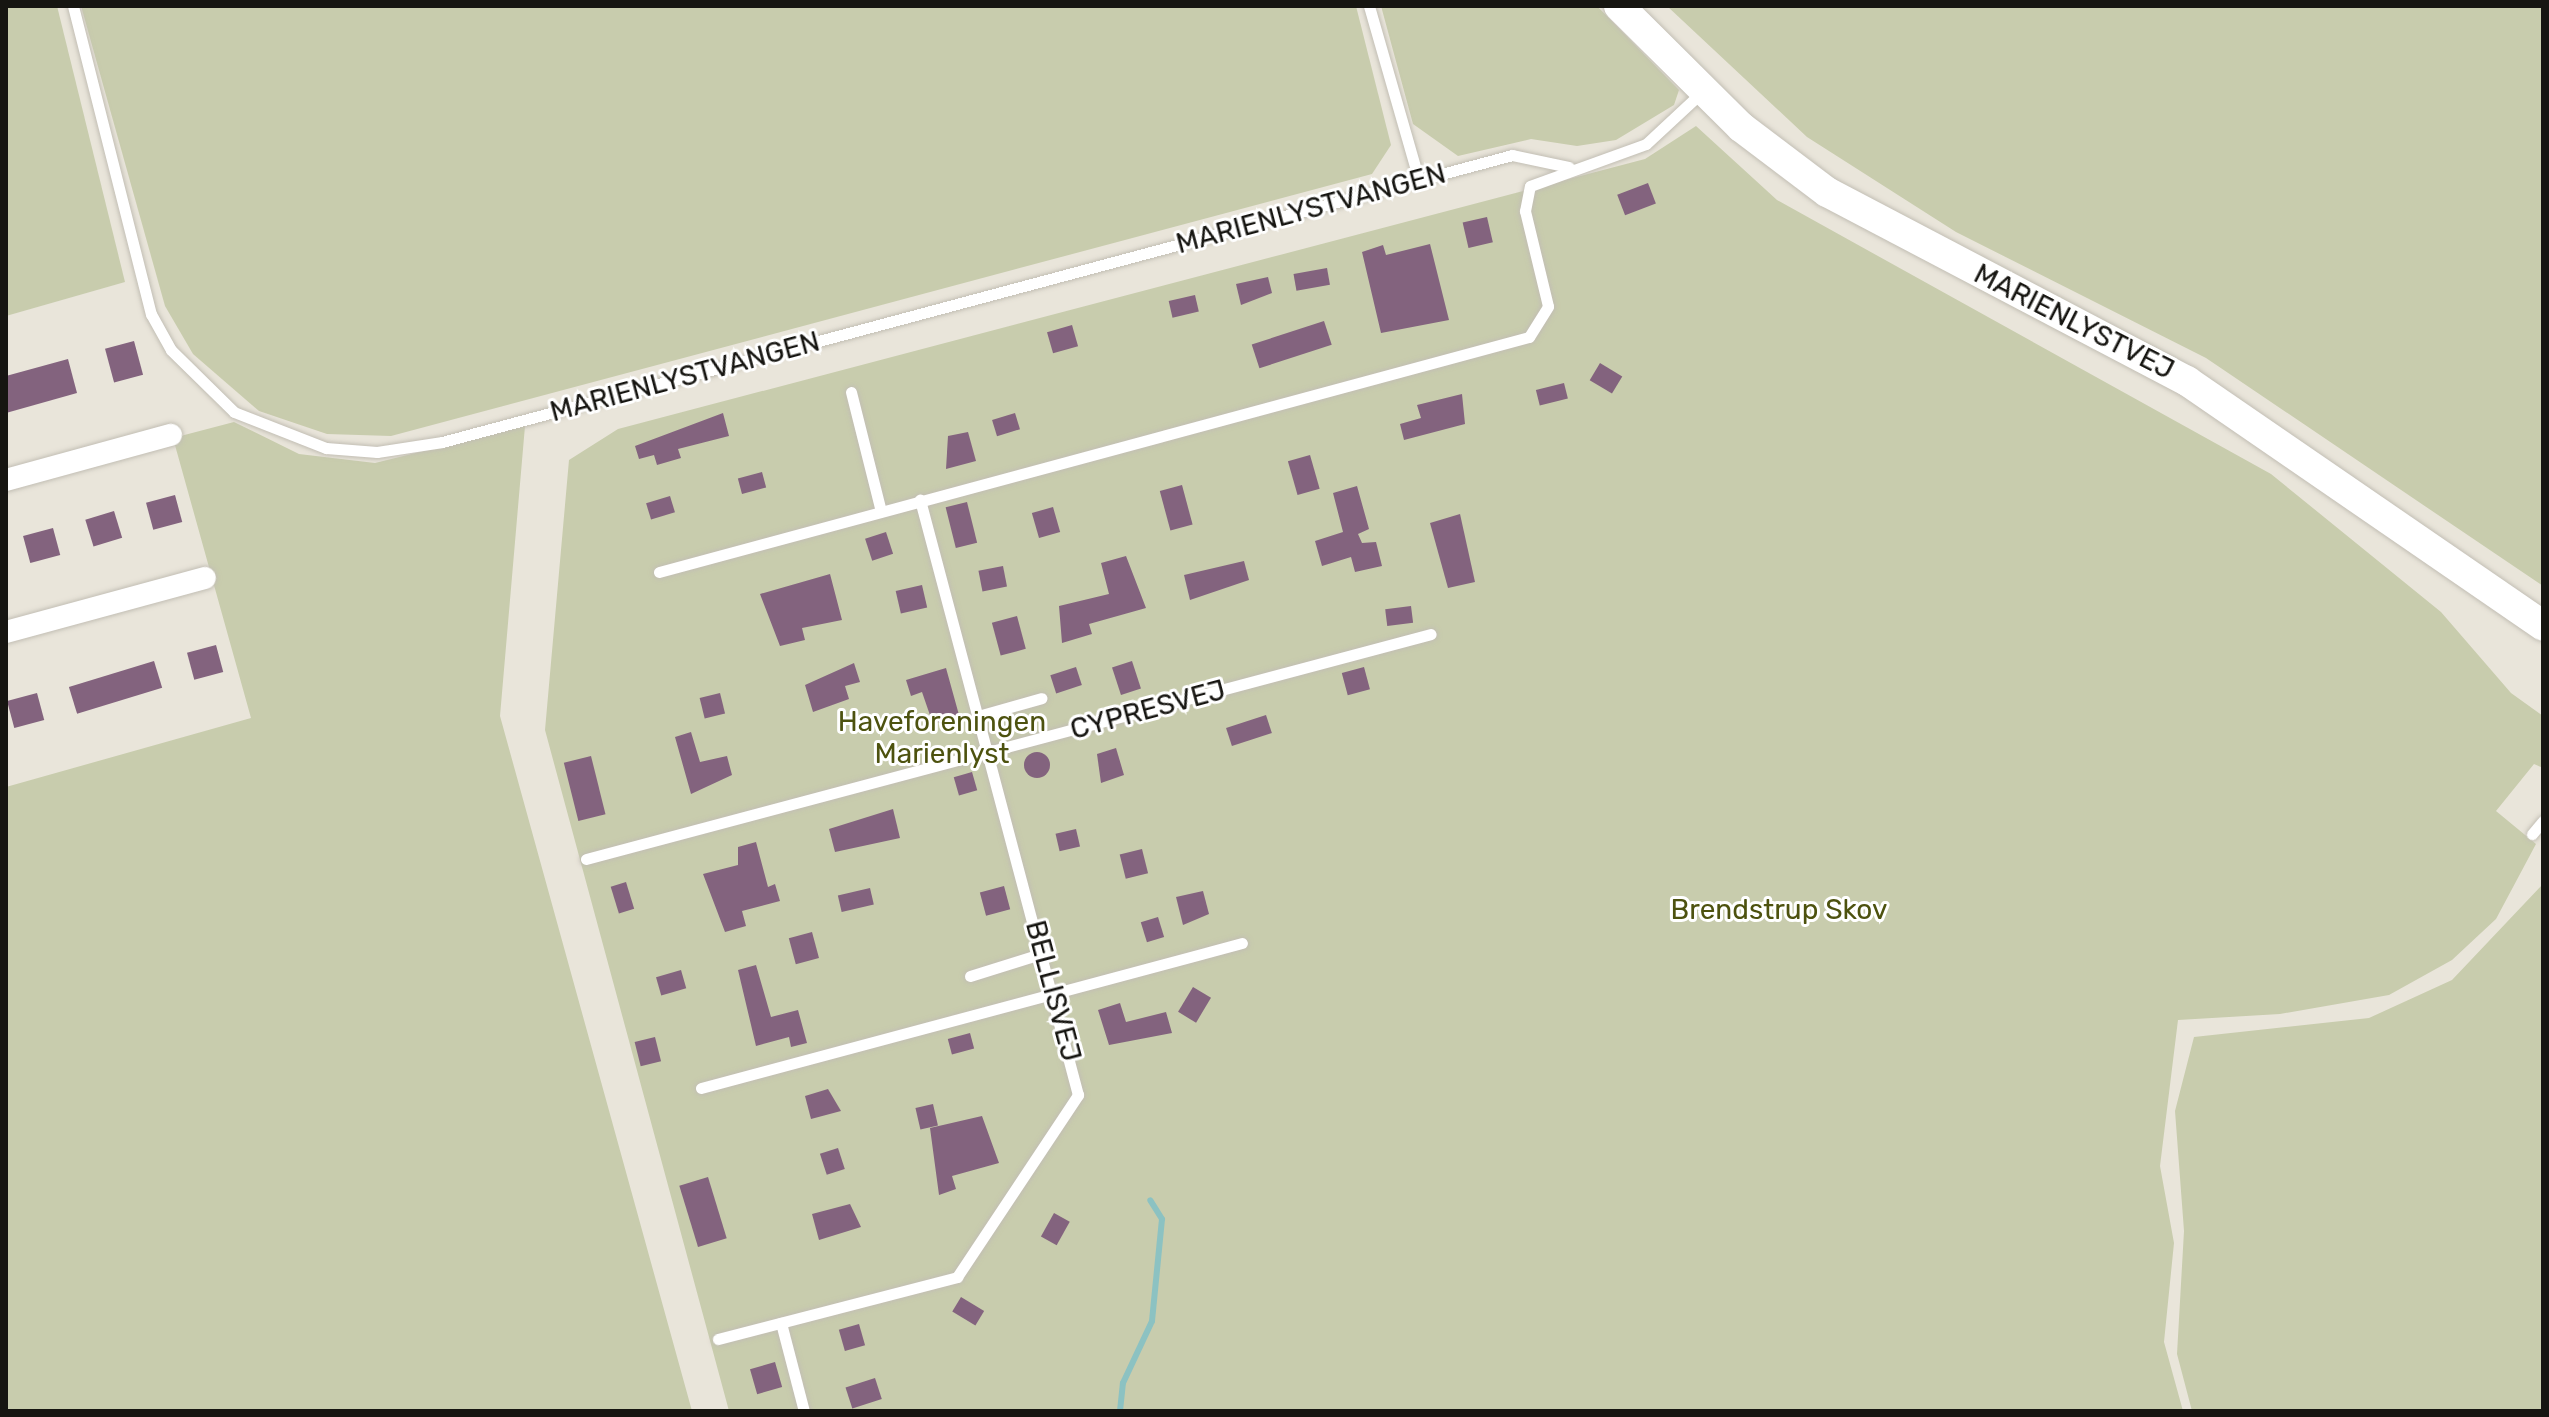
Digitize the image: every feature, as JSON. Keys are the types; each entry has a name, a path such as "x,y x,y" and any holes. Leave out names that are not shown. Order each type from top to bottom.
{"street":[{"name":"MARIENLYSTVEJ","path":"1619,6 1703,91 1827,192 2187,381 2543,626"},
{"path":"6,480 171,435"},
{"path":"6,632 205,578"}],"lane":[{"name":"MARIENLYSTVANGEN","path":"73,6 151,314 171,350 234,412 326,448 377,452 442,442 1512,155 1569,167"},
{"path":"1369,6 1419,180"},
{"path":"659,572 1529,337 1548,306 1524,198 1541,176 1646,144 1703,91"},
{"path":"851,392 881,511"},
{"name":"BELLISVEJ","path":"718,1339 966,1270 1078,1095 1055,994 920,500"},
{"name":"CYPRESVEJ","path":"586,859 1431,634"},
{"path":"978,716 1042,698"},
{"path":"2532,834 2543,821"},
{"path":"701,1088 1242,943"},
{"path":"970,976 1044,953"},
{"path":"781,1323 804,1411"}],"green space":[{"path":"6,6 57,6 125,282 6,316"},
{"path":"81,6 1356,6 1391,145 1372,174 391,436 327,434 259,411 193,354 165,306"},
{"path":"1381,6 1597,6 1679,90 1674,105 1616,140 1577,146 1531,139 1458,156 1413,124"},
{"path":"1667,6 2543,6 2543,586 2206,358 1956,232 1807,137"},
{"path":"1696,126 1777,200 2271,474 2441,612 2511,693 2543,716 2543,768 2534,764 2496,811 2536,844 2496,919 2452,960 2389,995 2280,1014 2178,1020 2160,1166 2174,1243 2164,1342 2183,1411 729,1411 545,730 569,460 618,429 1645,159"},
{"path":"234,422 299,454 375,463 525,426 500,716 692,1411 6,1411 6,787 251,718 173,438"},
{"path":"2543,884 2543,1411 2192,1411 2177,1354 2184,1231 2175,1111 2194,1037 2369,1018 2452,980"}],"building":[{"path":"1648,183 1656,204 1625,215 1617,195"},
{"path":"1487,217 1493,242 1468,248 1463,223"},
{"path":"1430,244 1449,320 1381,333 1362,252 1383,245 1386,255"},
{"path":"1327,268 1330,285 1296,291 1294,274"},
{"path":"1268,277 1272,293 1241,305 1236,284"},
{"path":"1195,295 1199,312 1173,318 1169,301"},
{"path":"1324,321 1332,345 1259,368 1252,344"},
{"path":"1072,325 1078,346 1053,353 1047,332"},
{"path":"134,341 143,375 114,383 105,349"},
{"path":"68,359 77,393 6,413 6,376"},
{"path":"1600,363 1622,376 1612,394 1590,380"},
{"path":"1564,383 1568,399 1540,406 1536,390"},
{"path":"1462,394 1465,424 1404,440 1400,424 1421,418 1417,405"},
{"path":"723,413 729,436 678,449 681,458 657,465 654,455 639,459 635,446"},
{"path":"1015,413 1020,429 997,436 992,420"},
{"path":"968,432 976,461 946,469 948,436"},
{"path":"1310,455 1320,489 1298,495 1288,461"},
{"path":"762,472 766,487 742,494 738,478"},
{"path":"1182,485 1193,525 1170,531 1160,491"},
{"path":"1357,486 1369,529 1358,534 1362,543 1376,542 1382,566 1355,572 1351,557 1322,566 1315,541 1343,532 1333,493"},
{"path":"175,495 182,522 153,530 146,503"},
{"path":"670,496 675,512 651,520 646,503"},
{"path":"967,502 977,543 956,548 946,507"},
{"path":"1053,507 1060,532 1039,538 1032,513"},
{"path":"114,511 122,538 93,547 85,520"},
{"path":"1460,514 1475,582 1448,588 1430,523"},
{"path":"53,528 60,555 30,563 23,536"},
{"path":"886,532 893,554 872,561 865,539"},
{"path":"1126,556 1146,608 1089,624 1092,634 1062,643 1059,606 1109,594 1101,563"},
{"path":"1244,561 1249,580 1190,600 1184,575"},
{"path":"1003,566 1007,587 982,591 978,571"},
{"path":"830,574 842,620 802,628 805,640 780,646 760,594"},
{"path":"922,585 927,607 901,613 896,591"},
{"path":"1411,606 1413,623 1387,626 1385,609"},
{"path":"1017,616 1026,649 1001,656 992,623"},
{"path":"216,645 223,672 194,680 187,653"},
{"path":"154,661 162,688 77,714 69,687"},
{"path":"1132,661 1141,689 1121,695 1112,667"},
{"path":"854,663 860,682 845,686 849,699 813,712 805,685"},
{"path":"1076,667 1082,685 1056,693 1050,675"},
{"path":"1364,667 1370,689 1348,695 1342,673"},
{"path":"946,668 959,715 933,724 922,692 911,696 906,680"},
{"path":"37,693 44,720 14,728 7,701"},
{"path":"720,693 725,713 705,718 700,698"},
{"path":"1266,715 1272,733 1232,746 1226,728"},
{"path":"691,732 700,762 727,756 732,775 691,794 675,737"},
{"path":"1116,748 1124,775 1101,783 1097,754"},
{"path":"1037,752 1046,756 1050,765 1046,774 1037,778 1028,774 1024,765 1028,756"},
{"path":"591,756 606,814 578,821 564,763"},
{"path":"972,772 977,790 959,796 954,777"},
{"path":"893,809 900,838 835,852 829,829"},
{"path":"1076,829 1080,847 1060,851 1056,834"},
{"path":"756,842 768,887 775,884 780,901 742,911 746,926 725,932 703,874 738,865 738,847"},
{"path":"1142,849 1148,873 1126,879 1120,855"},
{"path":"626,882 634,909 619,913 611,887"},
{"path":"1004,886 1010,909 986,916 980,892"},
{"path":"870,888 874,905 842,912 838,895"},
{"path":"1203,891 1209,914 1183,925 1176,897"},
{"path":"1158,917 1164,937 1147,942 1141,922"},
{"path":"812,932 819,958 796,964 789,938"},
{"path":"756,965 771,1017 798,1010 807,1043 791,1047 789,1037 756,1046 738,970"},
{"path":"681,970 686,988 661,995 656,977"},
{"path":"1193,987 1211,998 1196,1023 1178,1012"},
{"path":"1120,1003 1126,1022 1166,1012 1172,1033 1109,1045 1098,1010"},
{"path":"970,1033 974,1048 952,1054 948,1039"},
{"path":"655,1037 661,1061 641,1066 635,1042"},
{"path":"828,1089 841,1111 811,1119 805,1096"},
{"path":"933,1104 938,1125 920,1129 915,1108"},
{"path":"982,1116 999,1163 952,1176 956,1189 939,1195 930,1128"},
{"path":"838,1148 845,1169 827,1175 820,1154"},
{"path":"708,1177 727,1238 698,1247 679,1186"},
{"path":"850,1204 861,1227 819,1240 812,1214"},
{"path":"1054,1213 1070,1222 1057,1245 1041,1237"},
{"path":"961,1297 984,1311 975,1325 952,1312"},
{"path":"859,1324 865,1345 845,1351 839,1330"},
{"path":"775,1362 782,1387 757,1394 750,1369"},
{"path":"875,1378 882,1399 852,1409 846,1388"}],"waterway":[{"path":"1120,1411 1123,1383 1152,1321 1162,1219 1150,1200"}],"park label":[{"name":"Haveforeningen Marienlyst","path":"942,738"},
{"name":"Brendstrup Skov","path":"1779,910"}]}
